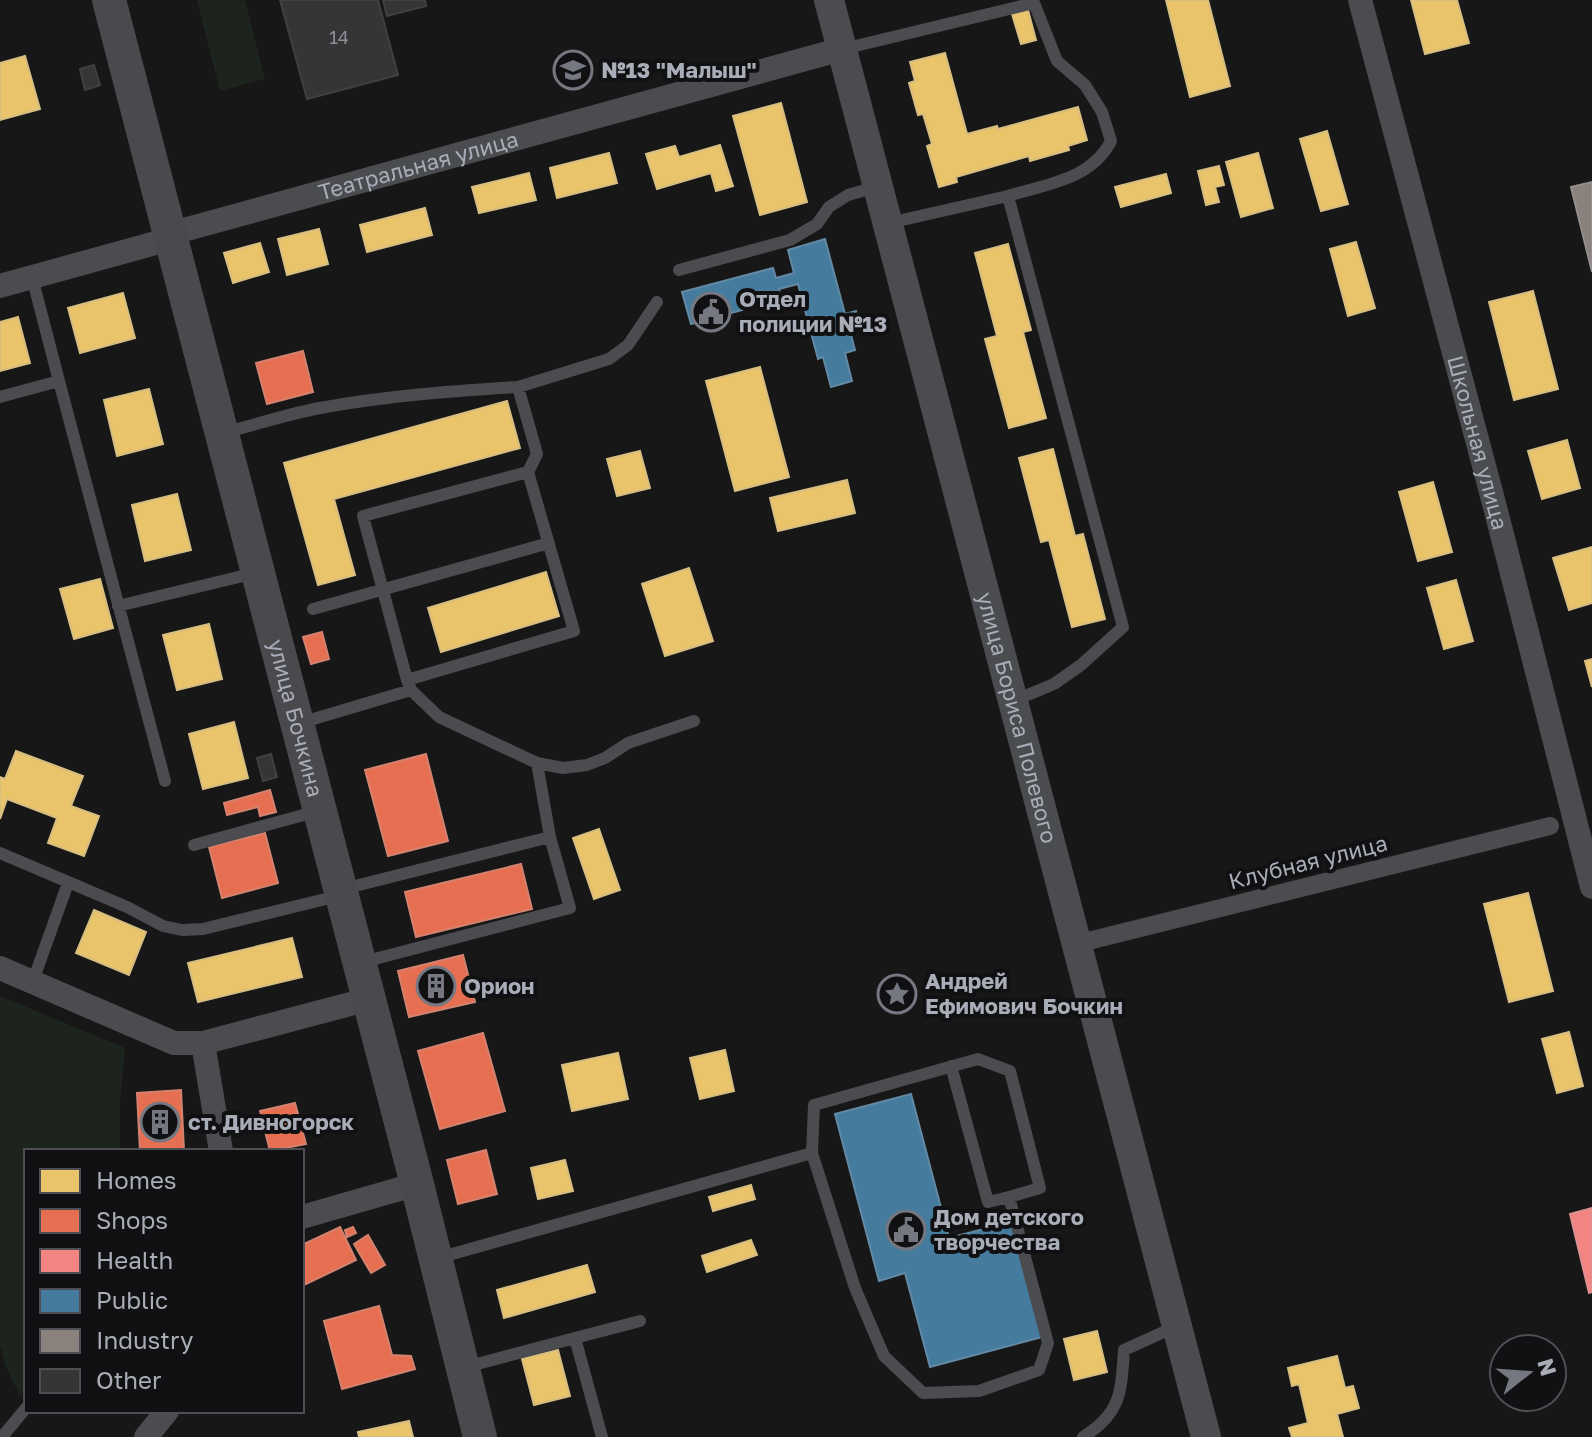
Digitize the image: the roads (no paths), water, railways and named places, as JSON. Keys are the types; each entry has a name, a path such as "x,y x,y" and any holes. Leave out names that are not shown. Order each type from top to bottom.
{"main road":[{"name":"улица Бочкина","path":"109,0 480,1437"}],"street":[{"name":"улица Бориса Полевого","path":"829,0 1206,1437"},
{"name":"Школьная улица","path":"1360,0 1592,887"},
{"name":"Театральная улица","path":"0,286 842,49"},
{"name":"Клубная улица","path":"1076,944 1550,826"},
{"path":"0,968 174,1043 203,1043 369,999"},
{"path":"203,1043 221,1149"},
{"path":"304,1216 417,1184"}],"lane":[{"path":"842,49 1034,3 1057,61 1085,85 1102,112 1111,141 1095,164 1082,173 1008,196 889,223"},
{"path":"679,270 790,240 817,224 829,207 848,195 879,187"},
{"path":"1008,196 1123,627 1081,665 1054,684 1013,701"},
{"path":"32,277 165,781"},
{"path":"221,433 316,409 373,400 518,387 609,359 628,345 657,302"},
{"path":"0,397 59,381"},
{"path":"297,724 574,631 528,472 537,454 518,387"},
{"path":"528,472 363,516 409,685 439,717 537,763 563,768 587,765 628,743 694,721"},
{"path":"313,609 549,543"},
{"path":"118,606 257,572"},
{"path":"359,963 570,908 550,837 537,763"},
{"path":"194,845 320,811"},
{"path":"0,853 127,907 163,926 182,930 203,929 550,837"},
{"path":"33,981 68,883"},
{"path":"951,1066 988,1202 1040,1188 1010,1071 978,1059 951,1066 814,1105 812,1153 855,1288 884,1356 923,1393 979,1391 1039,1370 1048,1343 1009,1197"},
{"path":"435,1259 812,1153"},
{"path":"462,1368 640,1321"},
{"path":"1083,1437 1105,1422 1121,1394 1124,1350 1177,1326"},
{"path":"575,1338 602,1437"},
{"path":"2,1437 24,1410"}],"place":[{"name":"№13 \"Малыш\"","path":"573,70"},
{"name":"Отдел полиции №13","path":"711,312"},
{"name":"Орион","path":"436,986"},
{"name":"Андрей Ефимович Бочкин","path":"897,994"},
{"name":"ст. Дивногорск","path":"160,1122"},
{"name":"Дом детского творчества","path":"906,1230"}]}
